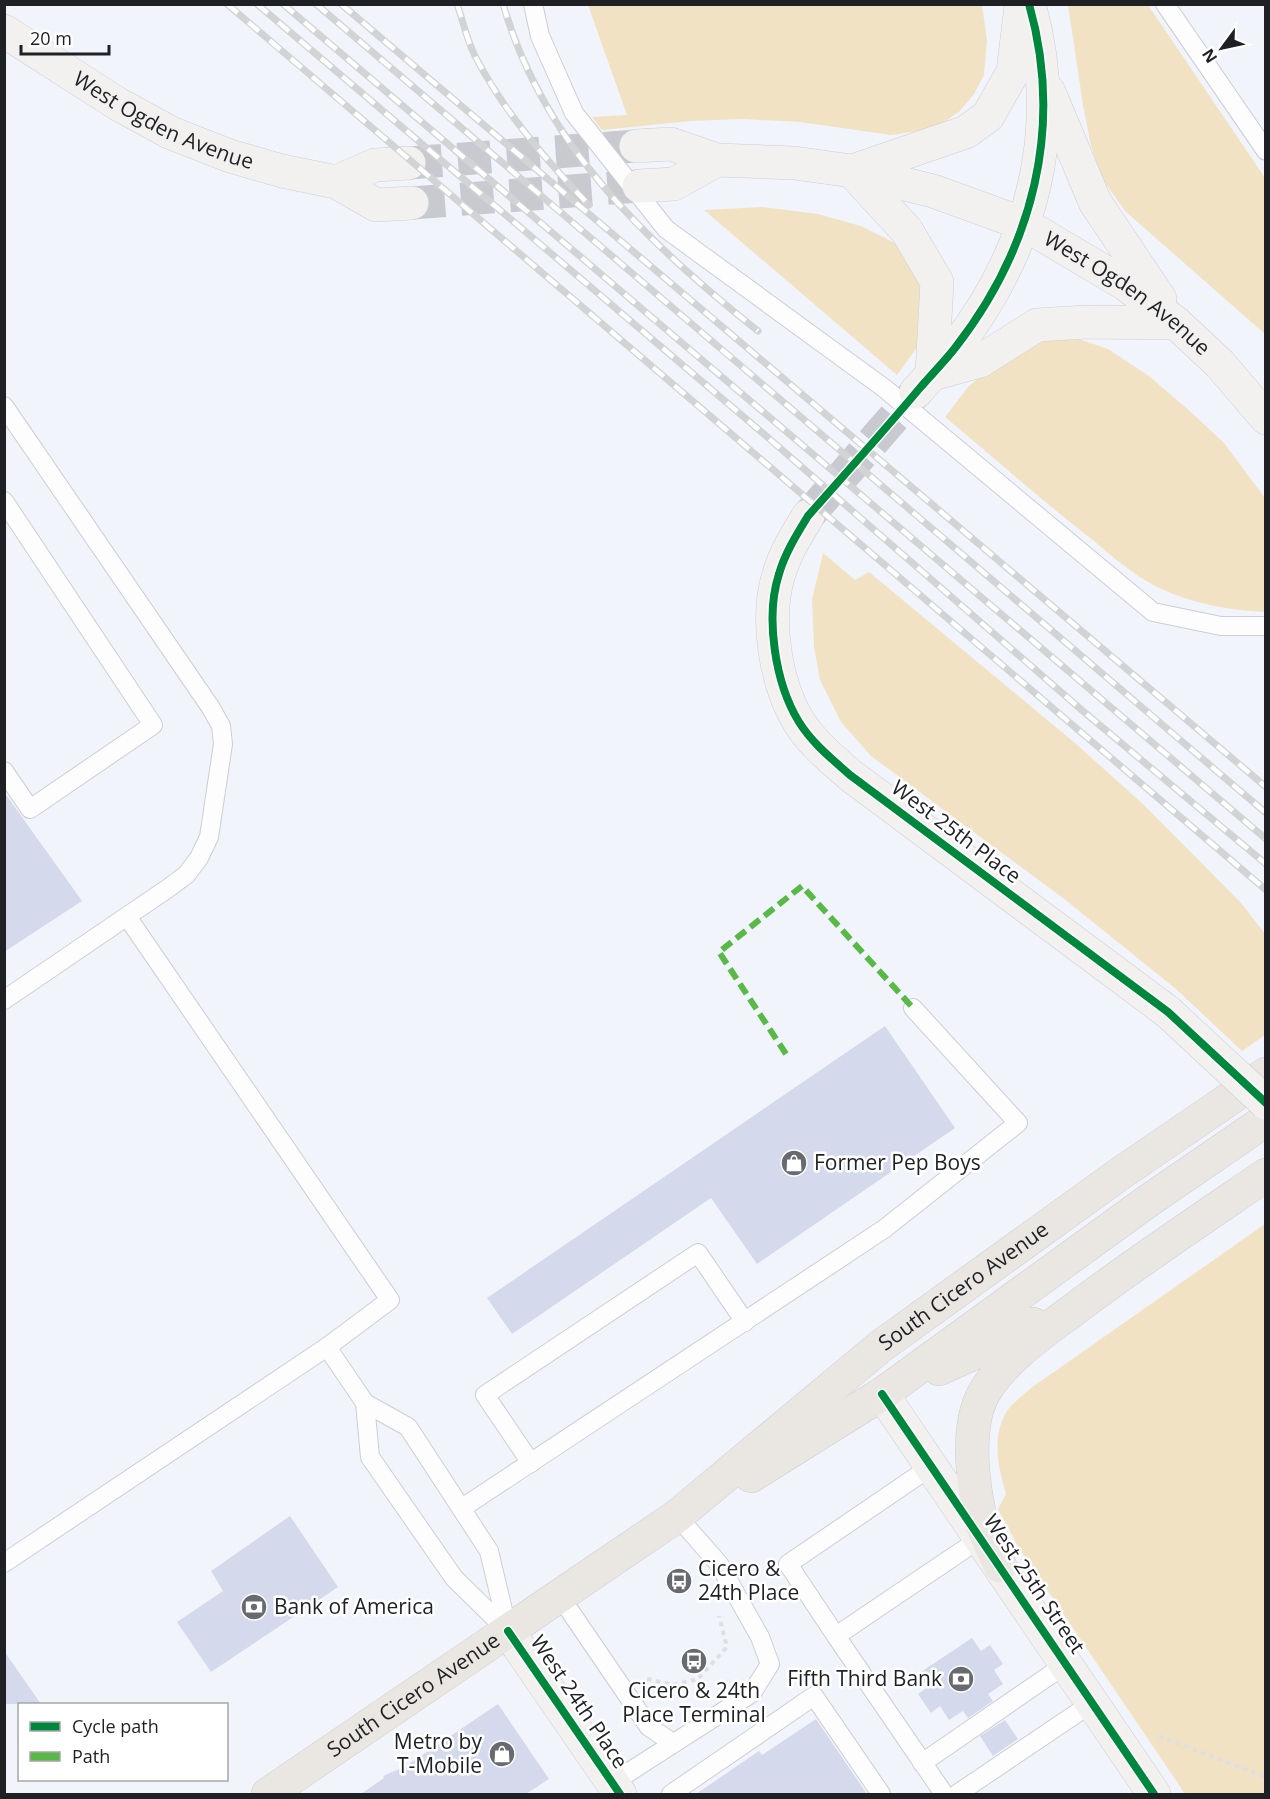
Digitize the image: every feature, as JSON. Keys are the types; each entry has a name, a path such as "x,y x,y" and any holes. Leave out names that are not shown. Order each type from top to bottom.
{"main road":[{"path":"924,383 937,282 907,231 852,171 966,132 988,116 1013,72 1021,4"},
{"path":"924,383 956,348 983,306 1006,265 1024,224 1037,175 1044,129 1042,73 1036,31 1029,4"},
{"name":"West Ogden Avenue","path":"4,31 118,104 171,133 230,156 282,171 336,182 376,206 412,203"},
{"path":"1042,73 1095,202 1176,323"},
{"name":"West Ogden Avenue","path":"636,146 670,144 717,160 794,163 852,171 933,191 1024,224 1125,284 1176,323 1220,364 1266,418"},
{"path":"639,186 674,184 717,160"},
{"path":"336,182 375,165 409,163"},
{"path":"924,383 980,362 1037,325 1086,322 1176,323"},
{"name":"West 25th Place","path":"808,516 790,546 778,574 773,611 776,653 784,690 799,722 821,749 850,775 1168,1012 1266,1103"},
{"name":"South Cicero Avenue","path":"677,1516 881,1346 1112,1180 1266,1074"},
{"name":"South Cicero Avenue","path":"268,1794 677,1516 770,1465 882,1394 1130,1214 1266,1120"},
{"path":"1000,1566 982,1522 974,1481 972,1435 981,1399 1002,1368 1037,1337 1111,1281 1266,1175"},
{"path":"882,1394 999,1342 1111,1281"},
{"name":"West 25th Street","path":"882,1394 1154,1794"},
{"name":"West 24th Place","path":"508,1630 616,1789"}],"lane":[{"path":"533,4 540,36 574,113 666,229 884,388 1153,612 1221,626 1266,626"},
{"path":"1165,4 1266,151"},
{"path":"4,406 211,708 221,726 223,744 209,837 199,858 186,875 128,918 4,1000"},
{"path":"4,501 153,724 30,809 4,771"},
{"path":"4,1563 327,1347 390,1300 128,918"},
{"path":"462,1509 884,1229 1018,1123 913,1008"},
{"path":"531,1462 485,1395 698,1253 745,1322"},
{"path":"327,1347 365,1403 408,1427 489,1551 508,1630"},
{"path":"365,1403 370,1457 454,1578 508,1630"},
{"path":"932,1466 788,1564 944,1794"},
{"path":"616,1789 673,1743 752,1693 770,1664 759,1638 719,1564 677,1516"},
{"path":"836,1636 981,1538"},
{"path":"560,1595 649,1727 673,1743"},
{"path":"922,1762 1066,1664"},
{"path":"671,1794 814,1696 881,1794"},
{"path":"957,1794 1092,1703"}],"path":[{"path":"643,1678 673,1685 698,1679 727,1647 718,1611"},
{"path":"1159,1736 1266,1777"}],"shaded area":[{"path":"588,5 982,5 987,40 984,75 974,94 960,111 943,123 918,131 891,135 800,122 742,119 691,121 602,130 592,117 627,115"},
{"path":"1068,5 1148,5 1265,178 1265,334 1125,211 1103,180 1091,146"},
{"path":"762,207 818,214 861,226 893,242 916,259 926,280 924,338 897,375 704,210"},
{"path":"1079,339 1108,349 1149,376 1224,443 1265,498 1265,612 1224,608 1198,602 1172,594 1150,583 1114,558 945,417 968,387 997,362 1028,341"},
{"path":"823,553 855,580 869,572 1075,743 1144,805 1242,904 1265,934 1265,1035 1242,1051 1176,989 1063,898 871,756 841,722 820,680 814,647 812,600"},
{"path":"1265,1224 1265,1794 1185,1794 1019,1548 998,1509 1006,1494 997,1452 999,1431 1007,1411 1031,1388"}],"building":[{"path":"4,792 82,901 4,952"},
{"name":"Former Pep Boys","path":"885,1026 955,1128 757,1264 711,1198 512,1334 487,1298"},
{"name":"Bank of America","path":"290,1516 338,1587 211,1672 177,1622 223,1591 211,1571"},
{"name":"Fifth Third Bank","path":"972,1638 981,1651 990,1645 1003,1664 994,1670 1003,1684 988,1694 993,1701 968,1718 963,1711 949,1720 940,1706 931,1713 918,1694 928,1687 918,1674"},
{"path":"4,1651 40,1703 4,1704"},
{"path":"498,1704 549,1779 526,1794 361,1794 384,1778 383,1776 406,1766"},
{"path":"816,1719 867,1794 696,1794 759,1751 762,1755"},
{"path":"1005,1720 1018,1739 993,1756 980,1736"}],"tunnel":[{"path":"409,163 636,146"},
{"path":"412,203 639,186"},
{"path":"808,516 916,392"}],"railway":[{"path":"227,4 1266,890"},
{"path":"257,4 758,429 1084,712 1266,864"},
{"path":"283,4 1266,839"},
{"path":"316,4 1266,813"},
{"path":"341,4 1266,787"},
{"path":"457,4 472,50 499,97 542,153 589,205"},
{"path":"503,4 521,55 545,102 572,146 639,226 677,262 758,331"}],"marked path":[{"path":"786,1054 719,952 802,886 913,1008"}],"cycle path":[{"path":"1029,4 1039,50 1043,96 1042,141 1034,185 1022,228 982,310 955,348 808,516 792,544 779,574 775,591 773,629 778,669 799,722 816,744 836,763 1168,1012 1266,1103"},
{"path":"882,1394 1154,1794"},
{"path":"508,1631 620,1794"}],"place":[{"name":"Former Pep Boys","path":"794,1163"},
{"name":"Cicero & 24th Place","path":"679,1581"},
{"name":"Bank of America","path":"254,1607"},
{"name":"Cicero & 24th Place Terminal","path":"694,1661"},
{"name":"Fifth Third Bank","path":"961,1679"},
{"name":"Metro by T-Mobile","path":"502,1754"}]}
